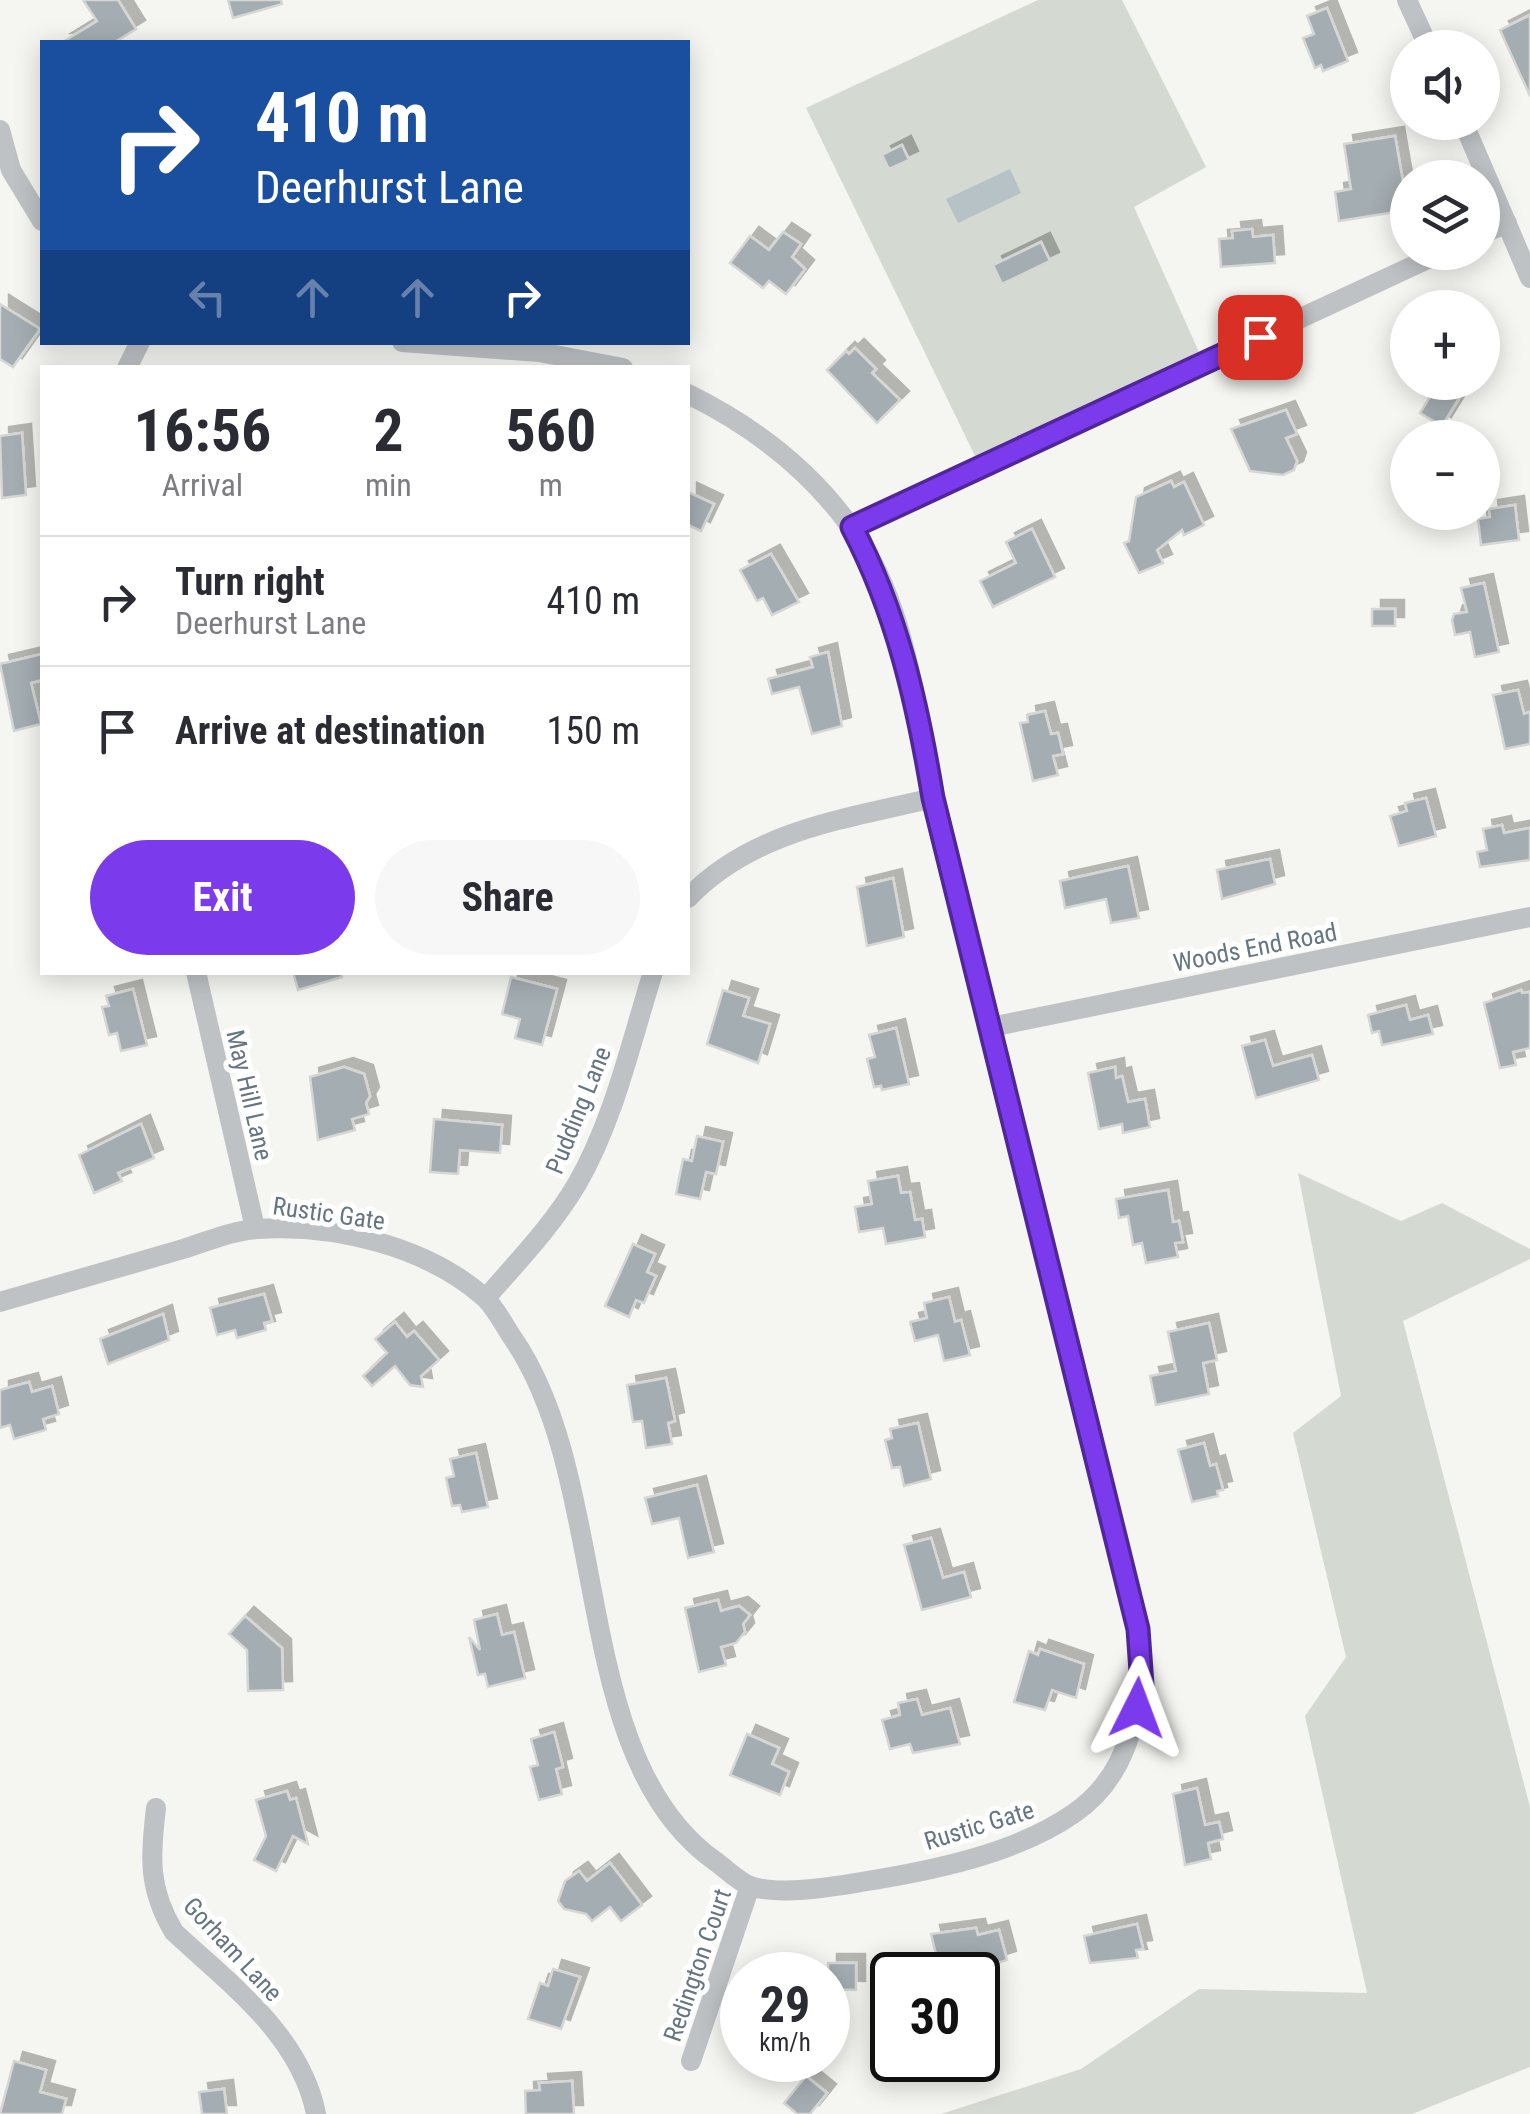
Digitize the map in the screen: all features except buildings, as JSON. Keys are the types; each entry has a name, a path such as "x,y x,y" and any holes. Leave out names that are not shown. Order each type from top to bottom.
{"street":[{"path":"1407,0 1421,30"},
{"path":"0,130 11,170 40,218"},
{"path":"1471,140 1530,278"},
{"path":"1500,226 1507,223"},
{"path":"852,527 1404,270"},
{"path":"443,345 539,352 607,365"},
{"name":"Rustic Gate","path":"0,1302 255,1228 379,1241 421,1258 486,1298 526,1358 554,1414 614,1685 636,1762 656,1803 692,1845 750,1886 817,1890 892,1878 1040,1837 1092,1801 1115,1770 1132,1732 1142,1685 1138,1629 933,798 900,642 882,583 852,527 783,454 734,417 690,395"},
{"path":"690,896 738,856 782,835 933,798"},
{"name":"Woods End Road","path":"991,1027 1530,917"},
{"name":"May Hill Lane","path":"197,975 255,1228"},
{"name":"Pudding Lane","path":"486,1298 551,1224 579,1180 606,1120 652,975"},
{"name":"Gorham Lane","path":"156,1808 149,1862 160,1909 174,1932 290,2048 305,2075 316,2114"},
{"name":"Redington Court","path":"691,2061 750,1886"}],"shaded area":[{"path":"1038,0 1122,0 1206,167 1134,207 1199,352 976,458 806,108"},
{"path":"1010,169 1021,193 958,223 946,199"},
{"path":"1298,1173 1401,1221 1442,1203 1530,1249 1530,1259 1403,1321 1530,1807 1530,2067 1412,2114 941,2114 1081,2069 1199,1989 1367,1993 1305,1716 1346,1657 1293,1433 1341,1396"}],"route":[{"path":"1137,1708 1142,1685 1138,1629 933,798 918,710 882,583 852,527 1260,337"}]}
